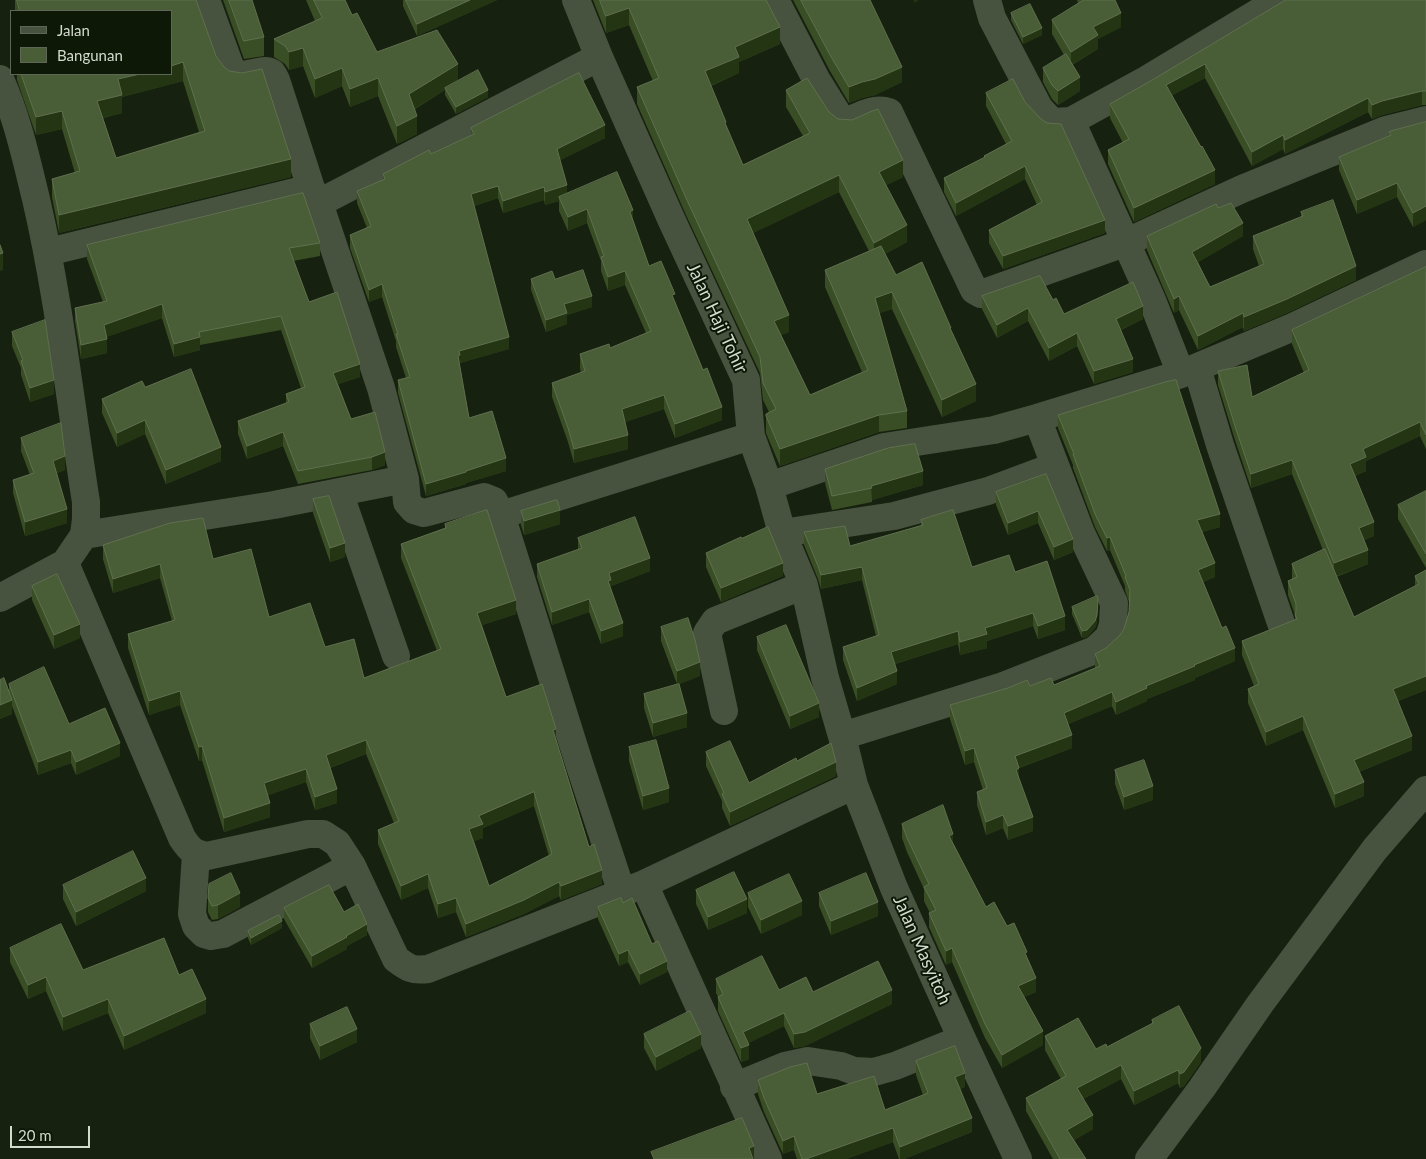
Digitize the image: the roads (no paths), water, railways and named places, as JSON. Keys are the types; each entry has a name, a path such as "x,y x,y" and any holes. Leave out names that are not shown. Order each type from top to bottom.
{"street":[{"path":"206,0 231,69 236,75 243,76 264,70 272,73 276,80 381,388 405,479 407,502 414,510 424,513 484,497 494,501 502,515 578,763 633,888 734,1087 768,1159"},
{"path":"775,0 816,79 842,121 846,122 872,111 881,110 889,112 974,290 981,294 1127,242 1251,185 1386,130 1426,120"},
{"path":"987,0 992,18 1039,108 1052,122 1071,121 1146,80 1279,0"},
{"name":"Jalan Haji Tohir","path":"580,1 599,57 746,380 751,436 769,486 782,533 804,586 825,678 842,736"},
{"path":"48,252 315,195 599,57"},
{"path":"0,79 23,142 48,252 86,502 84,535 65,563 0,598"},
{"path":"1071,121 1152,300 1189,371 1220,445 1281,623"},
{"path":"769,486 884,447 994,430 1189,371 1293,327 1426,264"},
{"path":"842,736 1003,686 1095,650 1109,637 1113,625 1114,603 1081,533 1037,418"},
{"path":"502,515 751,436"},
{"path":"782,533 894,516 988,491 1055,466"},
{"path":"84,535 274,505 405,479"},
{"path":"339,492 396,656"},
{"path":"65,563 182,838 190,848 196,854 207,856 308,834 323,834 337,843 352,866 396,959 406,967 416,970 428,969 633,888 854,785"},
{"path":"724,711 707,633 716,621 804,586"},
{"name":"Jalan Masyitoh","path":"842,736 854,785 894,888 1018,1159"},
{"path":"1149,1159 1202,1088 1260,1004 1375,849 1426,790"},
{"path":"196,854 192,914 196,926 204,934 211,936 222,934 352,866"},
{"path":"734,1087 785,1066 808,1061 841,1066 854,1071 874,1072 895,1066 962,1039"}]}
